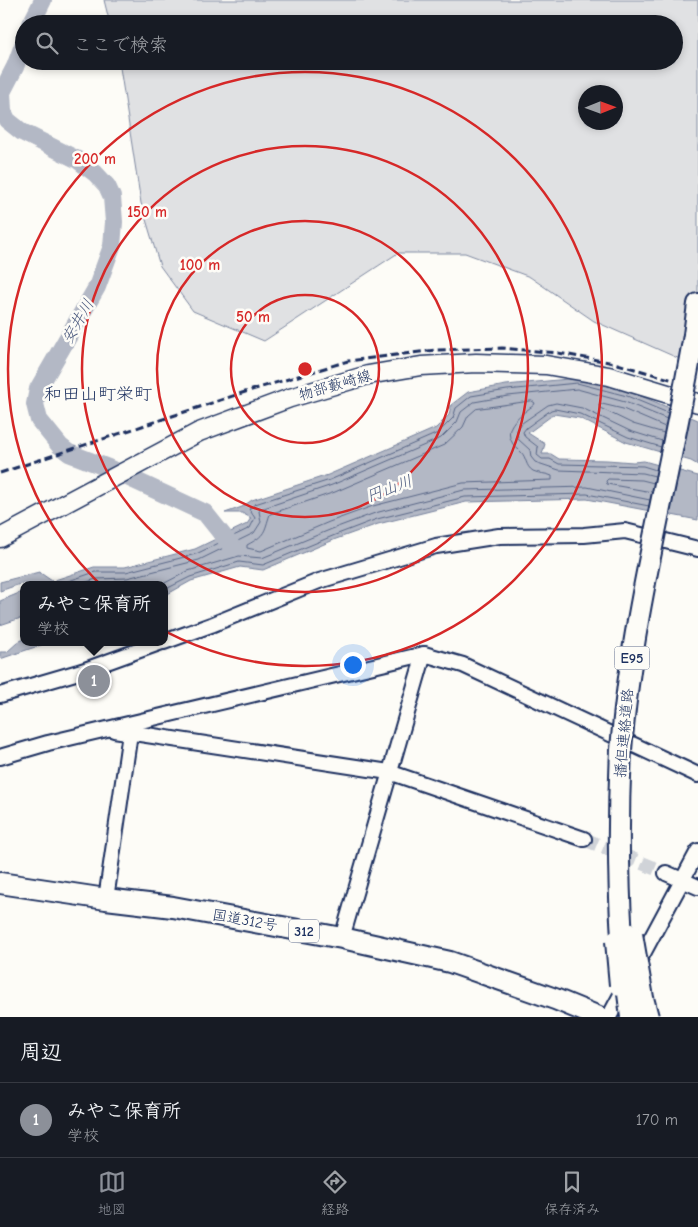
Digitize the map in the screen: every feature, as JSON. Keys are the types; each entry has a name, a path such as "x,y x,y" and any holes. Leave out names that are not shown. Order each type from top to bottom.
{"highway":[{"name":"播但連絡道路","path":"623,938 623,863 618,797 630,670 640,610 684,391 698,304"},
{"name":"国道312号","path":"0,883 173,907 342,938 450,962 555,999 599,1017"},
{"path":"622,1017 623,938"},
{"path":"623,938 631,1017"},
{"path":"623,938 648,1017"}],"main road":[{"name":"物部藪崎線","path":"0,538 199,432 290,398 368,375 421,366 476,363 546,364 609,376 698,403"}],"street":[{"path":"168,640 211,625 319,581 436,546 499,536 584,535 625,531 698,549"},
{"path":"0,695 82,671 152,646"},
{"path":"342,938 424,654"},
{"path":"0,757 48,743 424,654 464,665 698,775"},
{"path":"109,729 130,734 389,772 584,839"},
{"path":"106,899 130,734"},
{"path":"609,1017 698,850"},
{"path":"666,873 698,887"}],"shaded area":[{"path":"104,0 698,0 698,367 594,321 530,277 465,253 398,253 264,341 193,311 160,266 141,203 120,70 683,70 683,15 108,15"}],"water":[{"name":"円山川","path":"578,378 629,391 698,420 698,465 691,461 626,442 579,418 554,414 528,433 545,444 542,454 551,454 559,459 644,461 698,476 698,520 587,499 466,502 378,524 336,539 263,570 240,567 191,581 168,594 168,581 52,581 94,567 125,567 195,549 247,524 251,518 242,513 225,513 242,507 252,500 328,475 436,428 449,415 451,405 468,392 506,385"},
{"path":"39,572 52,581 20,581 20,584 0,591 0,582"},
{"path":"20,593 20,618 0,625 0,601"},
{"path":"20,641 20,646 38,646 0,659 0,652 7,652"}],"waterway":[{"name":"安井川","path":"36,15 43,0"},
{"name":"安井川","path":"15,67 2,92 3,111 7,120 22,132 78,160 95,173 107,186 112,197 114,222 112,246 97,287 38,389 35,404 39,420 60,446 69,453 108,468 205,513 233,548"}],"tunnel":[{"path":"584,839 666,873"}],"railway":[{"path":"0,473 242,393 348,361 435,350 502,348 558,353 614,363 698,387"}],"place":[{"name":"みやこ保育所","path":"94,681"}],"district":[{"name":"和田山町栄町","path":"98,394"}]}
